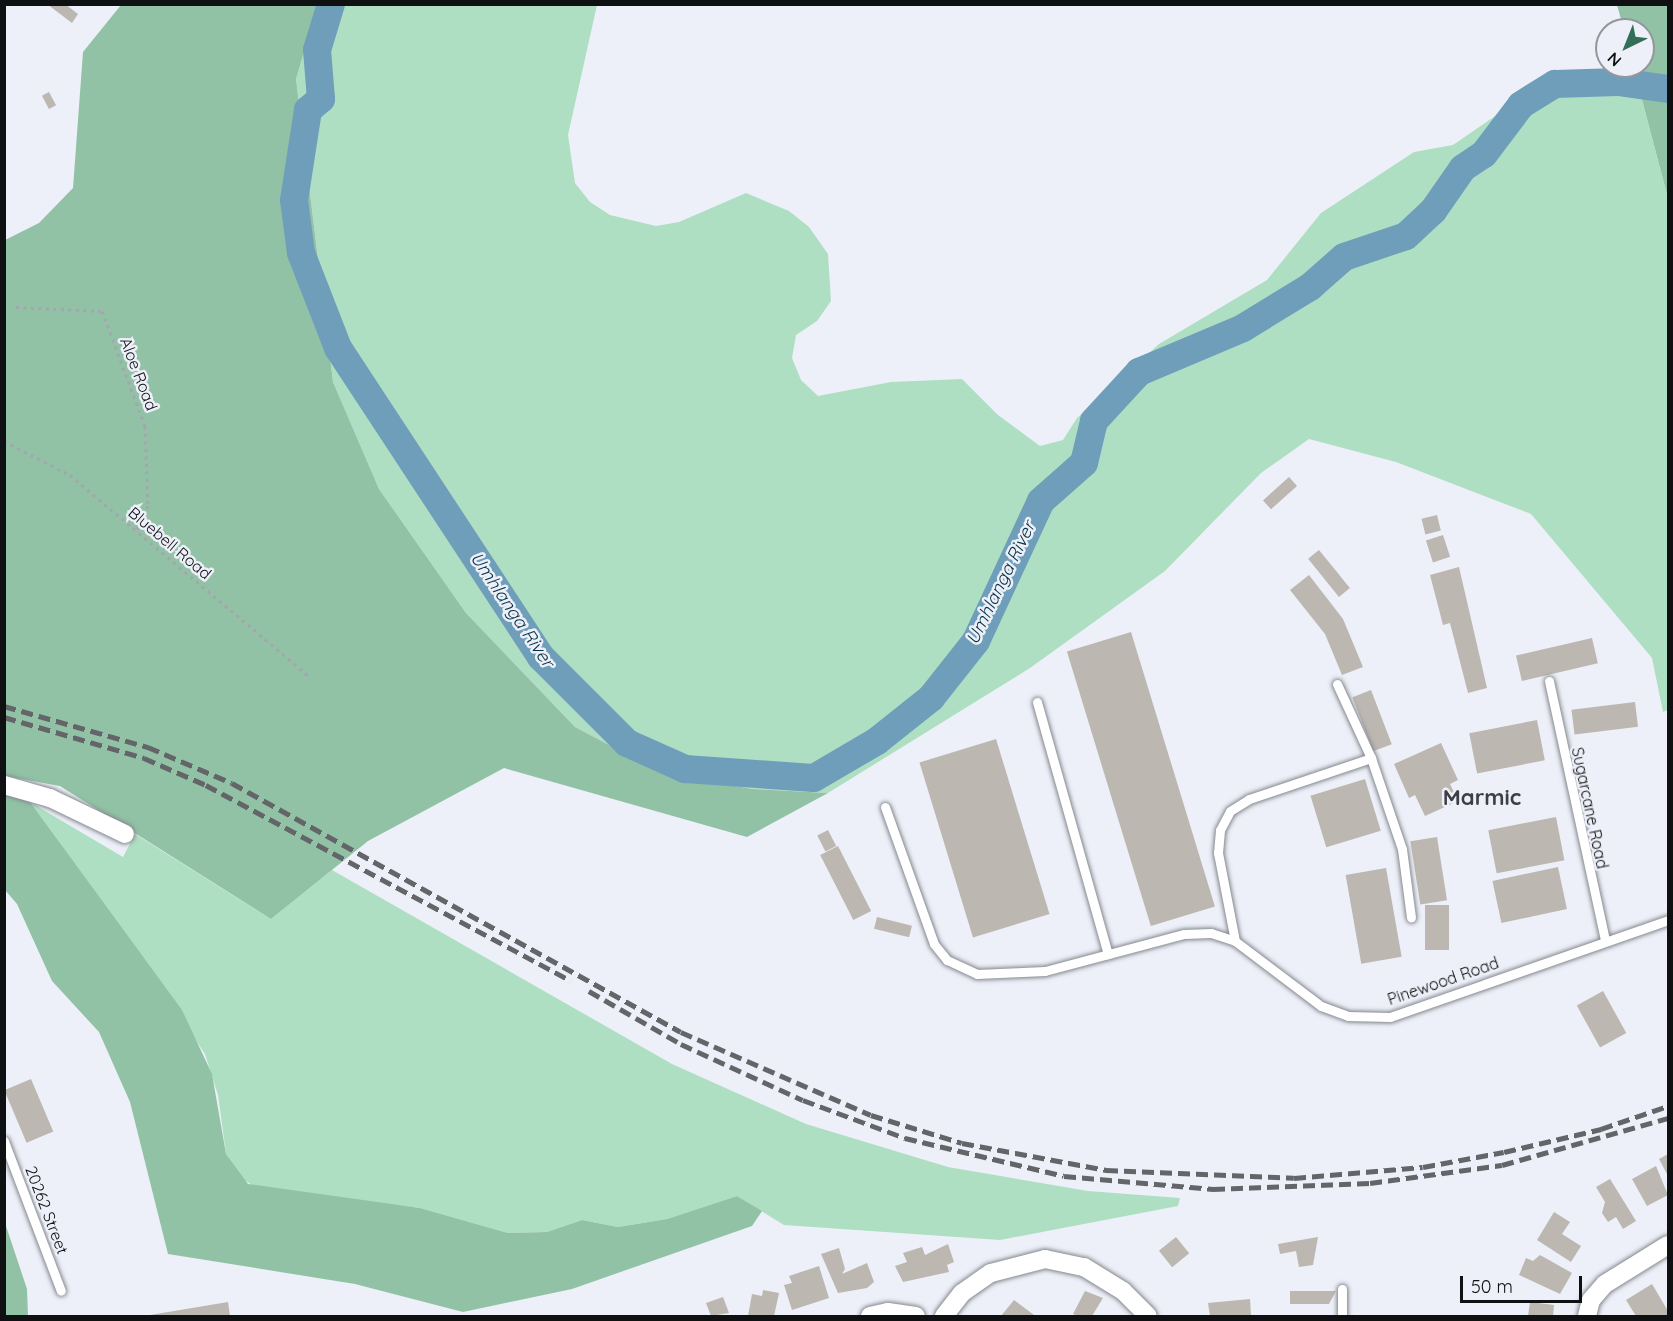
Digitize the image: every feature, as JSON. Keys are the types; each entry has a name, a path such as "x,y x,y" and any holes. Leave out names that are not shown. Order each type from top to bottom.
{"street":[{"path":"4,785 50,798 125,834"},
{"path":"1587,1317 1591,1300 1605,1284 1668,1245"},
{"path":"944,1317 962,1293 991,1273 1046,1260 1084,1267 1123,1291 1148,1317"},
{"path":"870,1317 888,1312 916,1317"}],"lane":[{"name":"Sugarcane Road","path":"1549,681 1605,941"},
{"path":"1337,684 1371,758 1402,849 1411,917"},
{"path":"1036,702 1108,954"},
{"path":"1235,941 1218,853 1220,830 1230,811 1249,799 1371,758"},
{"name":"Pinewood Road","path":"885,807 934,944 947,960 977,974 1045,971 1184,934 1212,933 1235,941 1321,1006 1348,1016 1390,1017 1668,920"},
{"name":"20262 Street","path":"4,1141 62,1291"},
{"path":"1342,1289 1342,1317"}],"path":[{"name":"Aloe Road","path":"16,307 102,311 145,426 148,506 136,531"},
{"name":"Bluebell Road","path":"4,441 70,475 310,677"}],"green space":[{"path":"121,5 318,5 296,79 333,382 379,489 466,613 575,727 664,774 753,789 828,793 747,837 504,768 368,841 271,919 60,786 5,776 5,240 39,223 73,188 83,52"},
{"path":"318,5 597,5 568,135 575,183 590,202 610,215 656,226 679,222 746,193 789,211 809,227 828,254 831,301 817,321 796,335 792,358 801,380 818,396 891,382 962,379 998,415 1040,446 1063,440 1077,418 1159,344 1267,280 1321,213 1414,152 1453,145 1536,88 1572,75 1595,72 1595,78 1636,78 1668,198 1668,710 1663,712 1652,658 1531,514 1396,462 1309,439 1261,473 1165,571 1030,668 828,793 753,789 664,774 575,727 466,613 379,489 333,382 296,79"},
{"path":"1617,5 1668,5 1668,198 1636,78 1655,78 1655,18 1621,18"},
{"path":"4,793 30,802 182,1010 212,1074 226,1154 248,1184 420,1208 508,1233 547,1232 582,1220 618,1227 667,1219 737,1196 762,1211 752,1226 572,1289 463,1312 355,1284 168,1254 130,1102 99,1032 52,981 17,904 5,890"},
{"path":"30,802 123,857 135,834 271,919 332,870 672,1064 806,1124 948,1167 1088,1191 1180,1198 1178,1206 1000,1240 784,1225 737,1196 667,1219 618,1227 582,1220 547,1232 508,1233 420,1208 257,1188 241,1178 226,1154 218,1095 205,1054 128,938"},
{"path":"5,1223 27,1289 28,1316 5,1316"}],"building":[{"path":"47,4 65,4 78,14 72,23"},
{"path":"49,92 56,105 49,109 42,96"},
{"path":"1289,477 1297,486 1271,509 1263,500"},
{"path":"1437,515 1441,531 1425,534 1421,519"},
{"path":"1443,535 1450,557 1433,562 1426,541"},
{"path":"1319,550 1350,588 1339,597 1308,559"},
{"path":"1459,567 1487,688 1468,693 1450,623 1443,625 1430,575"},
{"path":"1309,575 1343,619 1363,667 1342,675 1325,634 1290,590"},
{"path":"1131,632 1215,906 1151,926 1067,652"},
{"path":"1592,638 1598,663 1522,681 1516,656"},
{"path":"1371,690 1392,744 1373,751 1352,697"},
{"path":"1635,702 1638,727 1575,735 1571,710"},
{"path":"1537,720 1545,760 1477,773 1469,733"},
{"path":"996,739 1050,914 973,937 919,762"},
{"path":"1441,743 1458,780 1450,784 1458,801 1425,816 1415,795 1409,798 1394,764"},
{"path":"1365,779 1381,831 1326,847 1310,796"},
{"path":"1556,817 1564,860 1497,873 1488,830"},
{"path":"828,830 836,846 825,851 817,835"},
{"path":"1437,837 1447,900 1420,904 1410,841"},
{"path":"838,846 871,911 853,920 820,855"},
{"path":"1558,867 1567,909 1501,923 1492,881"},
{"path":"1386,868 1402,957 1361,964 1346,875"},
{"path":"1425,905 1449,905 1449,950 1425,950"},
{"path":"877,917 912,926 909,937 874,929"},
{"path":"1603,991 1626,1033 1600,1048 1577,1006"},
{"path":"31,1079 53,1131 27,1143 4,1090"},
{"path":"1668,1154 1668,1176 1659,1159"},
{"path":"1656,1166 1668,1195 1647,1206 1632,1179"},
{"path":"1610,1179 1636,1221 1623,1229 1616,1217 1608,1222 1602,1213 1605,1202 1596,1187"},
{"path":"1554,1212 1570,1222 1562,1234 1581,1246 1571,1262 1537,1240"},
{"path":"1176,1237 1189,1253 1172,1267 1159,1251"},
{"path":"1318,1237 1313,1265 1299,1267 1296,1251 1280,1254 1278,1244"},
{"path":"948,1244 954,1262 947,1265 949,1272 903,1282 895,1266 907,1262 903,1253 922,1247 925,1255"},
{"path":"839,1248 845,1269 842,1274 867,1263 874,1282 867,1288 838,1293 821,1254"},
{"path":"1540,1255 1572,1273 1560,1294 1519,1275 1526,1258 1533,1261"},
{"path":"819,1266 829,1298 792,1310 784,1285 792,1283 789,1276"},
{"path":"1652,1284 1668,1311 1668,1316 1636,1316 1626,1300"},
{"path":"763,1290 779,1293 774,1316 748,1316 752,1294 762,1296"},
{"path":"1085,1291 1103,1298 1092,1316 1078,1316 1073,1314"},
{"path":"1290,1291 1336,1291 1329,1304 1290,1304"},
{"path":"723,1297 729,1313 711,1316 706,1303"},
{"path":"1250,1299 1251,1316 1210,1316 1208,1303"},
{"path":"1014,1300 1034,1315 1001,1316"},
{"path":"228,1302 230,1316 150,1316 150,1315"},
{"path":"1530,1302 1554,1305 1553,1316 1528,1316"}],"waterway":[{"name":"Umhlanga River","path":"331,4 317,50 321,99 308,110 294,200 301,253 338,348 541,657 627,743 685,769 814,778 877,741 931,698 976,641 1041,501 1084,463 1094,421 1139,372 1243,328 1310,287 1344,257 1406,236 1433,211 1463,168 1484,154 1521,105 1555,84 1618,82 1668,89"}],"railway":[{"path":"4,706 148,747 232,783 681,1032 871,1115 962,1143 1106,1170 1294,1178 1423,1167 1504,1152 1601,1129 1668,1106"},
{"path":"4,717 144,758 206,785 571,981"},
{"path":"589,991 681,1044 803,1100 905,1138 1064,1176 1213,1189 1370,1183 1502,1165 1668,1118"}],"district":[{"name":"Marmic","path":"1482,798"}]}
